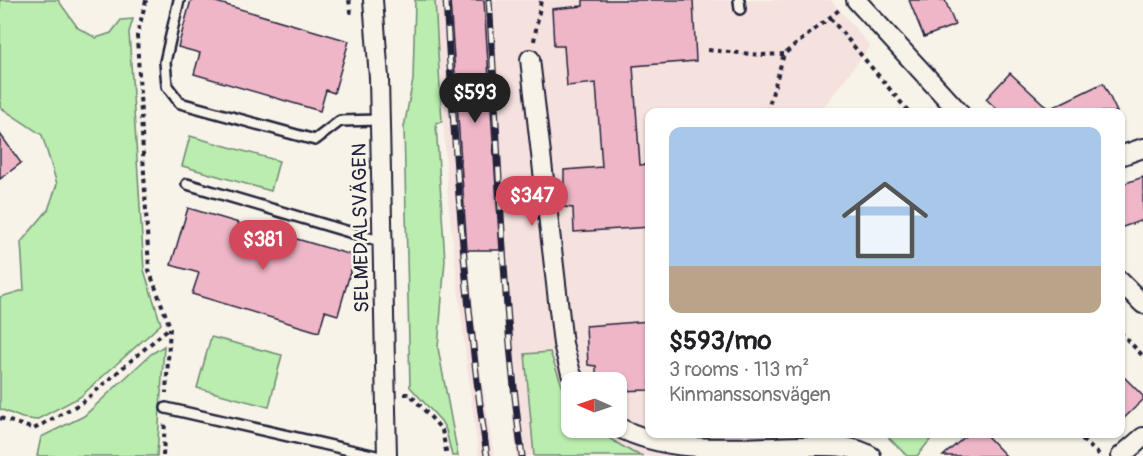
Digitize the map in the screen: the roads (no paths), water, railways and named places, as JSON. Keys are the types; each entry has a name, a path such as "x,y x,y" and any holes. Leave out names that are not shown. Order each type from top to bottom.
{"street":[{"name":"SELMEDALSVÄGEN","path":"373,0 379,78 387,456"},
{"path":"850,3 955,108"},
{"path":"530,59 563,344 571,372"},
{"path":"1125,154 1143,148"},
{"path":"1125,286 1143,304"},
{"path":"627,432 646,442 675,447 713,449 848,446 871,456"},
{"path":"1120,456 1143,437"}],"lane":[{"path":"179,0 165,62 167,86 180,103 315,140 340,121 379,120"},
{"path":"187,184 383,242"},
{"path":"166,408 376,456"}],"railway":[{"path":"446,0 467,286 487,456"},
{"path":"489,0 505,285 522,456"}]}
